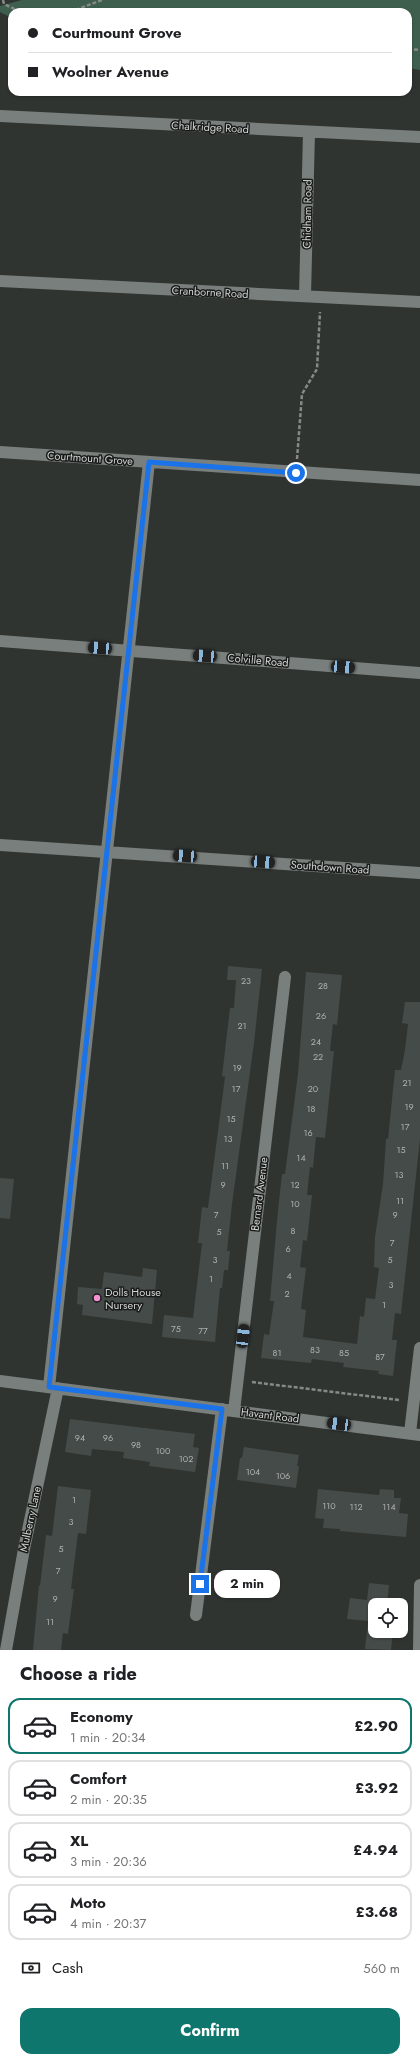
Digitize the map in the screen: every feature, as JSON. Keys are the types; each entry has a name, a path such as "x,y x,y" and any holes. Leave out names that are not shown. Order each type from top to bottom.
{"street":[{"name":"Chalkridge Road","path":"0,116 420,137"},
{"name":"Chidham Road","path":"305,296 309,132"},
{"name":"Cranborne Road","path":"0,281 420,302"},
{"name":"Courtmount Grove","path":"0,452 296,473 420,480"},
{"name":"Mulberry Lane","path":"6,1650 54,1388 107,851 149,462"},
{"name":"Colville Road","path":"0,641 420,673"},
{"name":"Southdown Road","path":"0,844 420,873"},
{"name":"Bernard Avenue","path":"196,1615 228,1410 237,1380 285,977"},
{"path":"415,1434 413,1402 420,1348"},
{"name":"Havant Road","path":"0,1381 415,1434"},
{"path":"419,1650 420,1585"}],"path":[{"path":"3,0 4,4 12,8"},
{"path":"81,8 102,0"},
{"path":"296,473 302,394 317,369 320,297"},
{"path":"237,1380 413,1402"}],"green space":[{"path":"22,0 420,0 420,70 412,69 412,8 8,8 8,16 0,12 0,6"}],"building":[{"path":"228,966 262,969 254,1043 232,1204 227,1251 230,1251 228,1270 224,1270 222,1288 220,1288 215,1342 162,1337 164,1315 193,1318 202,1243 198,1243 202,1207 208,1208 225,1077 222,1076 230,1008 234,1008 236,980 227,980"},
{"path":"306,972 342,975 337,1025 333,1024 330,1051 334,1051 325,1138 316,1137 313,1168 310,1167 307,1195 312,1195 307,1241 303,1240 300,1267 306,1268 301,1309 306,1310 303,1337 357,1344 360,1316 364,1317 366,1298 375,1299 379,1268 374,1267 375,1237 383,1184 386,1139 388,1139 395,1070 401,1070 405,1050 408,1024 402,1023 405,1002 420,1002 420,1139 401,1314 395,1313 392,1340 397,1340 393,1376 378,1374 379,1371 343,1367 344,1363 312,1359 311,1363 261,1358 264,1334 269,1335 274,1301 270,1301 278,1210 282,1174 285,1174 298,1074"},
{"path":"0,1178 14,1179 10,1219 0,1218"},
{"path":"143,1268 157,1270 152,1324 82,1315 83,1305 77,1304 78,1287 102,1289 104,1272 142,1277"},
{"path":"70,1419 195,1434 193,1447 199,1448 195,1472 149,1466 150,1462 123,1458 124,1452 92,1449 91,1456 65,1452"},
{"path":"244,1447 299,1455 296,1488 237,1480 240,1458 242,1458"},
{"path":"58,1486 91,1490 86,1534 78,1533 71,1589 74,1589 68,1634 63,1633 61,1650 33,1650 39,1585 40,1586 46,1535 52,1536"},
{"path":"318,1489 379,1495 380,1489 394,1490 394,1498 401,1498 399,1513 408,1514 406,1537 323,1528 324,1519 315,1518"},
{"path":"369,1583 389,1585 388,1598 368,1598 368,1621 347,1619 350,1598 367,1600"},
{"path":"368,1621 368,1638 392,1638 391,1650 365,1649"}],"place":[{"name":"Dolls House Nursery","path":"97,1298"}],"route":[{"path":"200,1584 222,1409 49,1387 149,462 296,473"}]}
